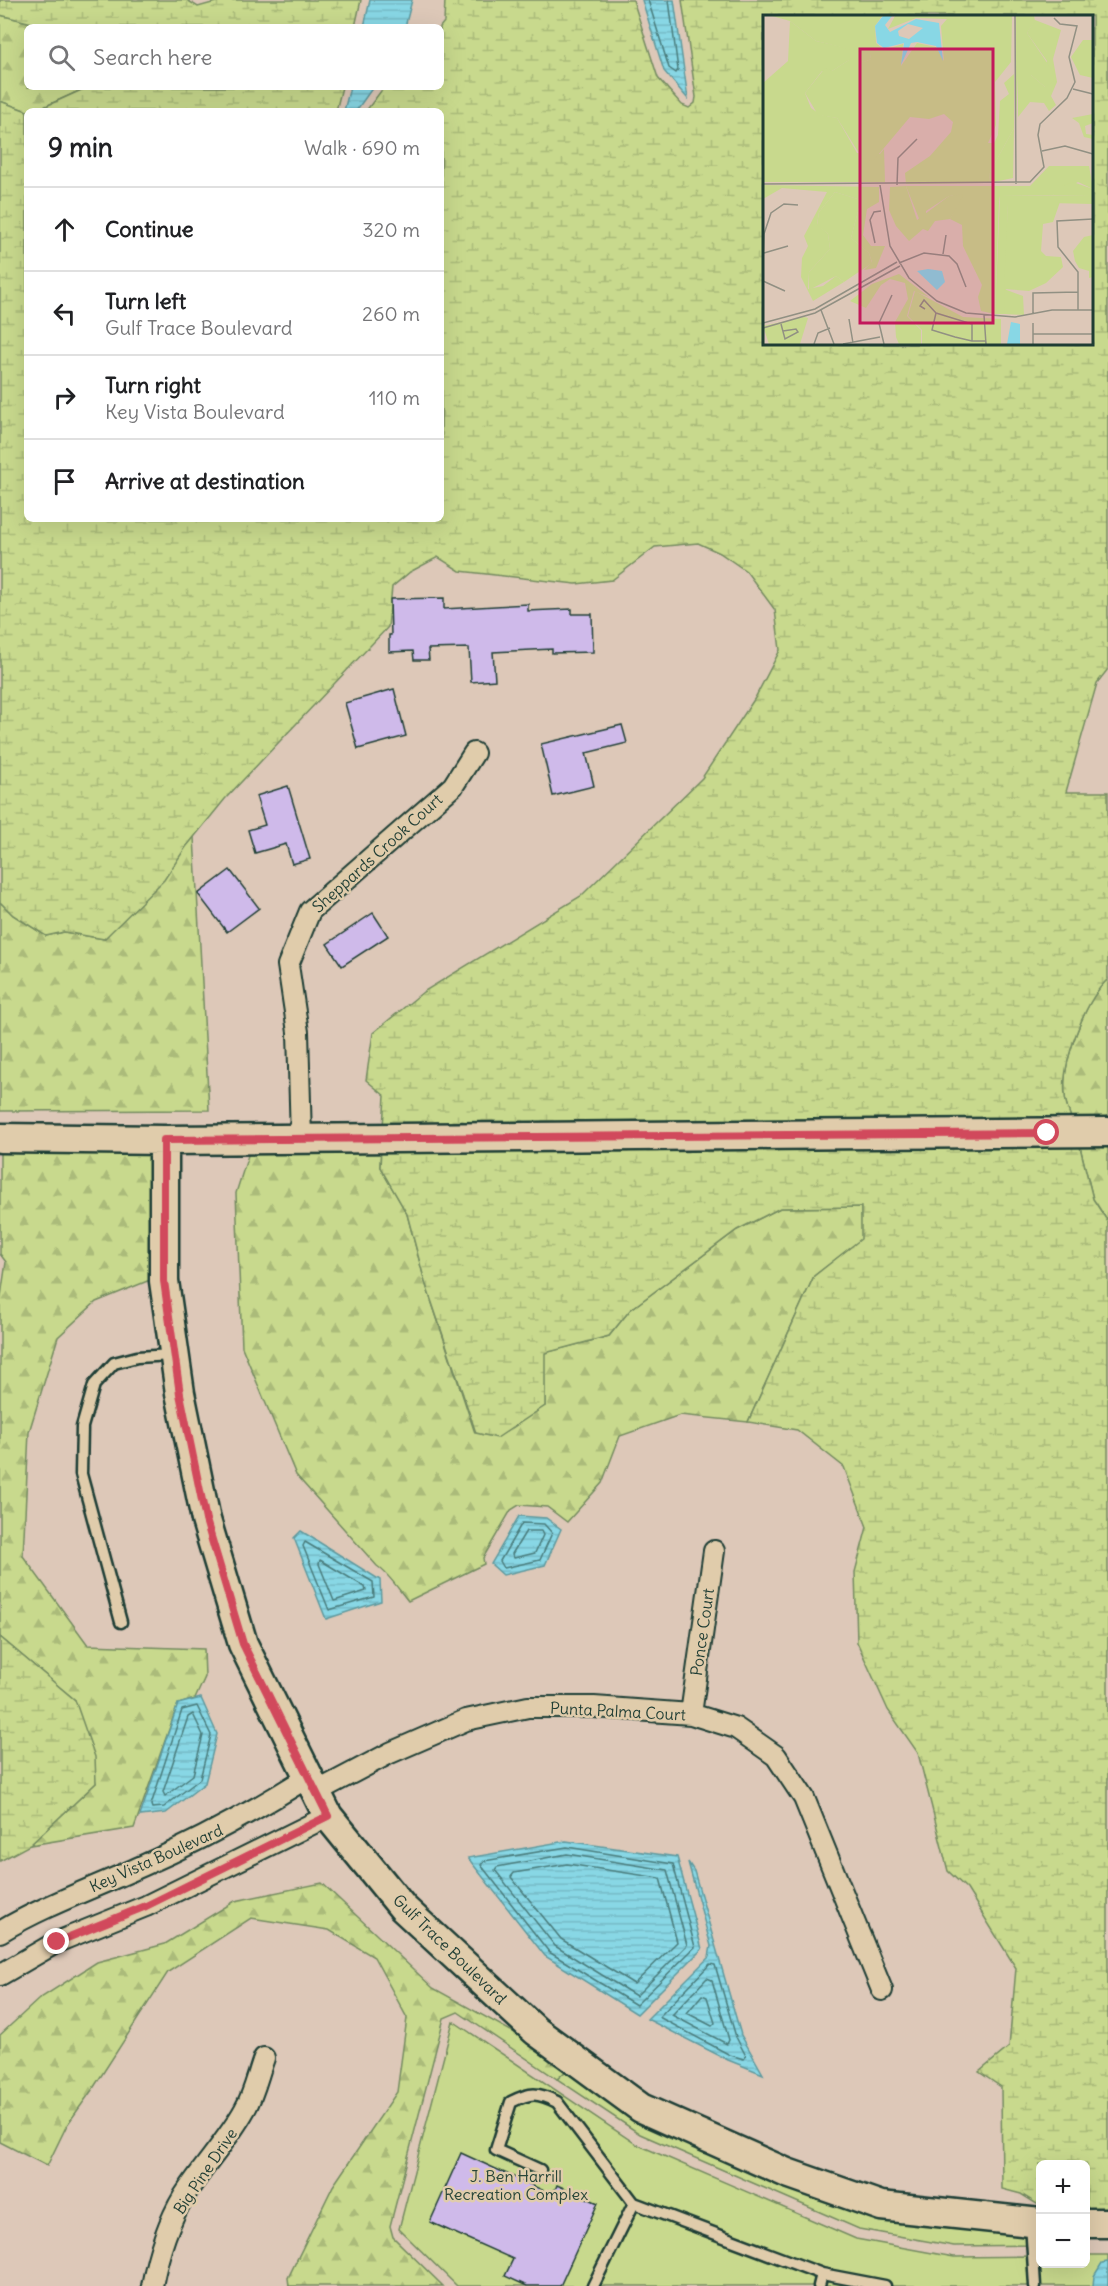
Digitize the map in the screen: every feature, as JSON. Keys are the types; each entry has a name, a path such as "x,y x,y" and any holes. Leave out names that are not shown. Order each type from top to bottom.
{"street":[{"name":"Sheppards Crook Court","path":"301,1138 298,1032 288,965 310,911 453,786 474,753"},
{"path":"0,1138 164,1140 1108,1132"},
{"name":"Gulf Trace Boulevard","path":"164,1140 164,1281 180,1394 206,1520 243,1644 318,1795 403,1908 536,2031 641,2108 787,2174 881,2206 1036,2223"},
{"name":"Ponce Court","path":"691,1714 714,1551"},
{"name":"Punta Palma Court","path":"318,1795 390,1752 466,1720 528,1707 594,1707 691,1714 736,1728 776,1756 804,1798 882,1990"},
{"path":"0,1975 57,1942 146,1906 318,1795"},
{"name":"Key Vista Boulevard","path":"0,1932 55,1902 143,1866 234,1823 318,1795"},
{"name":"Big Pine Drive","path":"152,2286 158,2254 170,2222 184,2196 231,2133 247,2106 264,2058"},
{"path":"1090,2223 1108,2223"}],"lane":[{"path":"121,1622 81,1474 82,1427 94,1385 114,1363 137,1357 174,1355"},
{"path":"540,2170 496,2150 511,2102 527,2094 542,2094 557,2102 634,2203 822,2274 885,2286"},
{"path":"593,2286 634,2203"},
{"path":"1035,2286 1036,2223"},
{"path":"819,2286 822,2274"}],"green space":[{"path":"0,0 187,0 198,7 223,0 361,0 356,24 36,24 0,15"},
{"path":"445,0 633,0 658,78 682,105 689,108 695,103 696,97 682,0 1108,0 1108,669 1097,683 1066,792 1108,792 1108,979 1099,989 1083,1017 1071,1050 1065,1095 1072,1122 383,1127 385,1096 366,1080 373,1033 423,992 581,896 702,778 755,698 780,650 775,610 746,571 720,553 698,543 655,547 612,580 576,584 460,571 438,557 410,572 392,587 388,627 225,799 186,847 164,880 104,939 64,932 46,936 13,915 0,902 0,101 24,110 24,522 444,522 444,108 368,108 382,90 444,90 442,24"},
{"path":"0,15 36,24 24,24 24,90 81,90 42,108 24,108 24,110 0,101"},
{"path":"81,90 341,90 337,108 42,108"},
{"path":"194,837 209,1110 0,1111 0,902 13,915 46,936 64,932 104,939"},
{"path":"1108,979 1108,1121 1072,1122 1065,1095 1071,1050 1083,1017 1099,989"},
{"path":"1108,1142 1108,1222 1093,1199 1079,1143"},
{"path":"1079,1143 1093,1199 1108,1222 1108,2209 1090,2210 1090,2160 1036,2160 1036,2203 1021,2194 1002,2189 1001,2087 979,2072 1009,2047 1016,1968 967,1889 948,1871 918,1753 888,1710 857,1642 855,1572 867,1527 844,1467 797,1430 748,1422 814,1276 861,1239 861,1207 780,1208 737,1230 630,1310 609,1336 545,1353 545,1406 497,1438 476,1433 425,1282 407,1214 380,1167 381,1148"},
{"path":"381,1148 380,1167 407,1214 425,1282 475,1433 545,1406 544,1353 609,1336 630,1310 737,1230 780,1208 861,1207 862,1239 814,1276 748,1422 680,1415 620,1436 602,1483 567,1522 547,1507 519,1505 511,1510 483,1558 484,1564 408,1601 390,1578 296,1475 242,1347 236,1193 250,1149"},
{"path":"0,1149 154,1151 155,1278 96,1302 58,1337 29,1432 23,1556 88,1645 204,1649 205,1677 195,1699 178,1704 134,1828 30,1845 96,1783 75,1700 0,1637 0,1303 6,1262 0,1254"},
{"path":"0,1637 75,1700 95,1757 96,1783 30,1845 0,1861"},
{"path":"322,1883 433,1988 540,2047 569,2068 557,2079 458,2012 444,2018 390,2226 393,2237 443,2286 289,2286 288,2278 333,2186 397,2092 407,2018 374,1957 329,1930 251,1918 168,1972 67,2125 47,2166 0,2142 0,2035 39,1999 97,1962 165,1944 235,1901"},
{"name":"J. Ben Harrill Recreation Complex","path":"453,2021 636,2144 856,2239 954,2257 1036,2256 1036,2268 1090,2268 1090,2255 1108,2255 1108,2286 457,2286 399,2229"},
{"path":"569,2068 784,2183 1036,2232 1036,2245 954,2246 859,2229 640,2134 557,2079"}],"water":[{"path":"370,0 412,0 406,24 365,24"},
{"path":"642,0 674,0 688,99 664,71"},
{"path":"349,90 371,90 358,108 345,108"},
{"path":"519,1516 546,1518 561,1529 545,1565 503,1575 491,1564"},
{"path":"301,1531 380,1580 381,1601 326,1619 294,1538"},
{"path":"201,1698 217,1734 205,1783 166,1813 140,1816 178,1704"},
{"path":"566,1841 677,1857 702,1949 637,2014 545,1956 468,1858"},
{"path":"688,1862 694,1871 741,2035 763,2074 728,2060 647,2019 709,1957 711,1946"},
{"path":"1108,2262 1108,2286 1093,2286 1094,2276 1102,2263"}],"building":[{"path":"444,598 444,609 528,604 528,611 572,609 572,614 592,614 593,652 552,653 552,649 493,652 495,680 471,682 469,648 428,649 429,660 414,660 413,651 389,652 390,599"},
{"path":"394,689 406,736 358,749 345,703"},
{"path":"622,725 627,743 586,753 594,786 553,796 541,744"},
{"path":"288,786 310,859 292,864 286,844 255,853 248,830 265,825 256,796"},
{"path":"230,870 259,908 227,932 198,894"},
{"path":"373,913 388,936 342,966 327,944"},
{"path":"461,2153 553,2195 557,2185 598,2203 560,2286 527,2286 505,2276 513,2259 430,2222"}],"route":[{"path":"57,1942 146,1906 328,1816 243,1644 206,1520 180,1394 164,1281 164,1140 1047,1133"}]}
